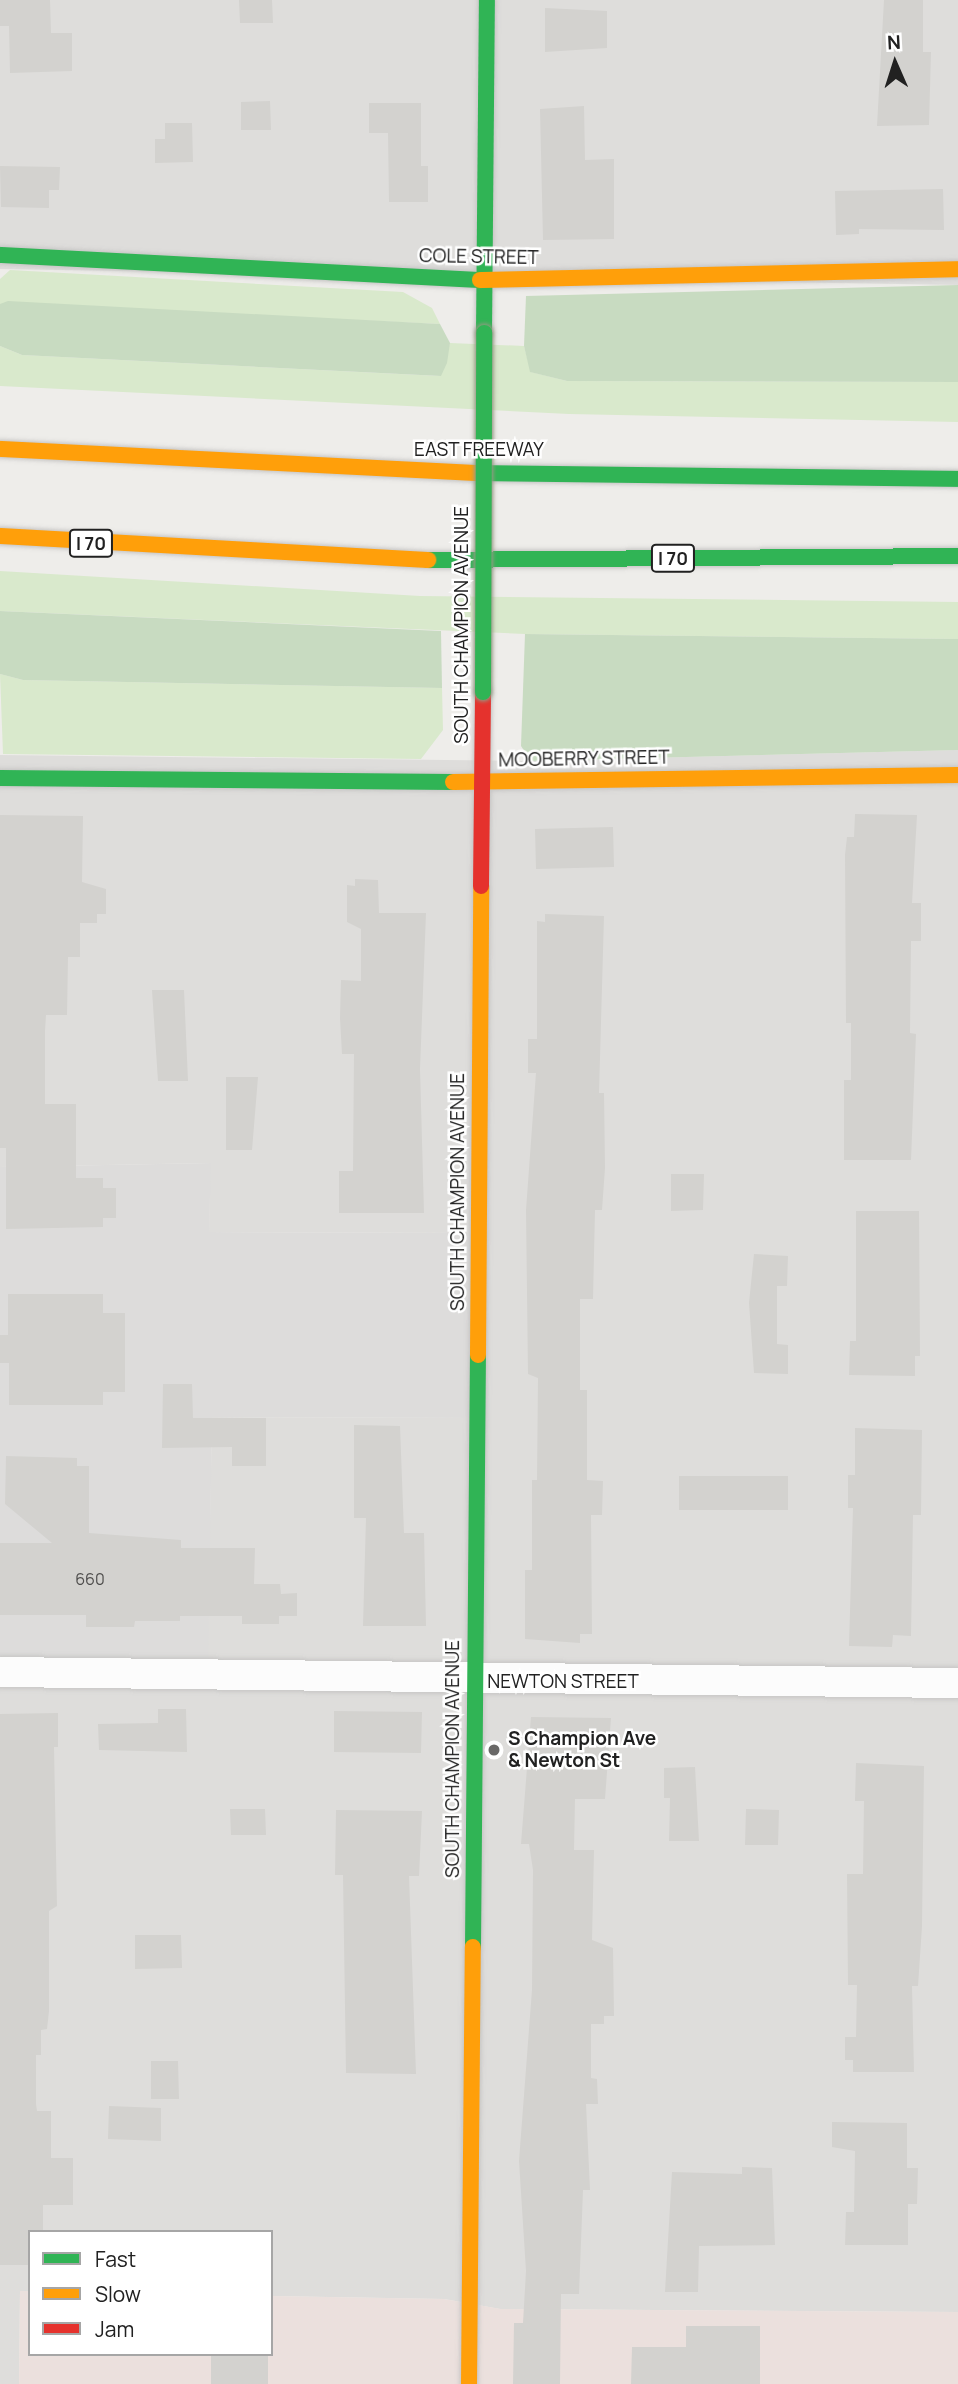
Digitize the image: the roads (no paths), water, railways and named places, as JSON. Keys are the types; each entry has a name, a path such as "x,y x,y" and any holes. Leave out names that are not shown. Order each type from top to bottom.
{"main road":[{"name":"SOUTH CHAMPION AVENUE","path":"469,2384 487,0"},
{"name":"COLE STREET","path":"0,255 484,280 958,269"},
{"name":"EAST FREEWAY","path":"0,449 439,472 958,479"},
{"name":"I 70","path":"0,536 389,560 958,556"},
{"name":"MOOBERRY STREET","path":"0,778 483,782 958,775"}],"street":[{"name":"NEWTON STREET","path":"0,1672 475,1681 958,1683"}],"place":[{"name":"S Champion Ave & Newton St","path":"494,1750"}]}
